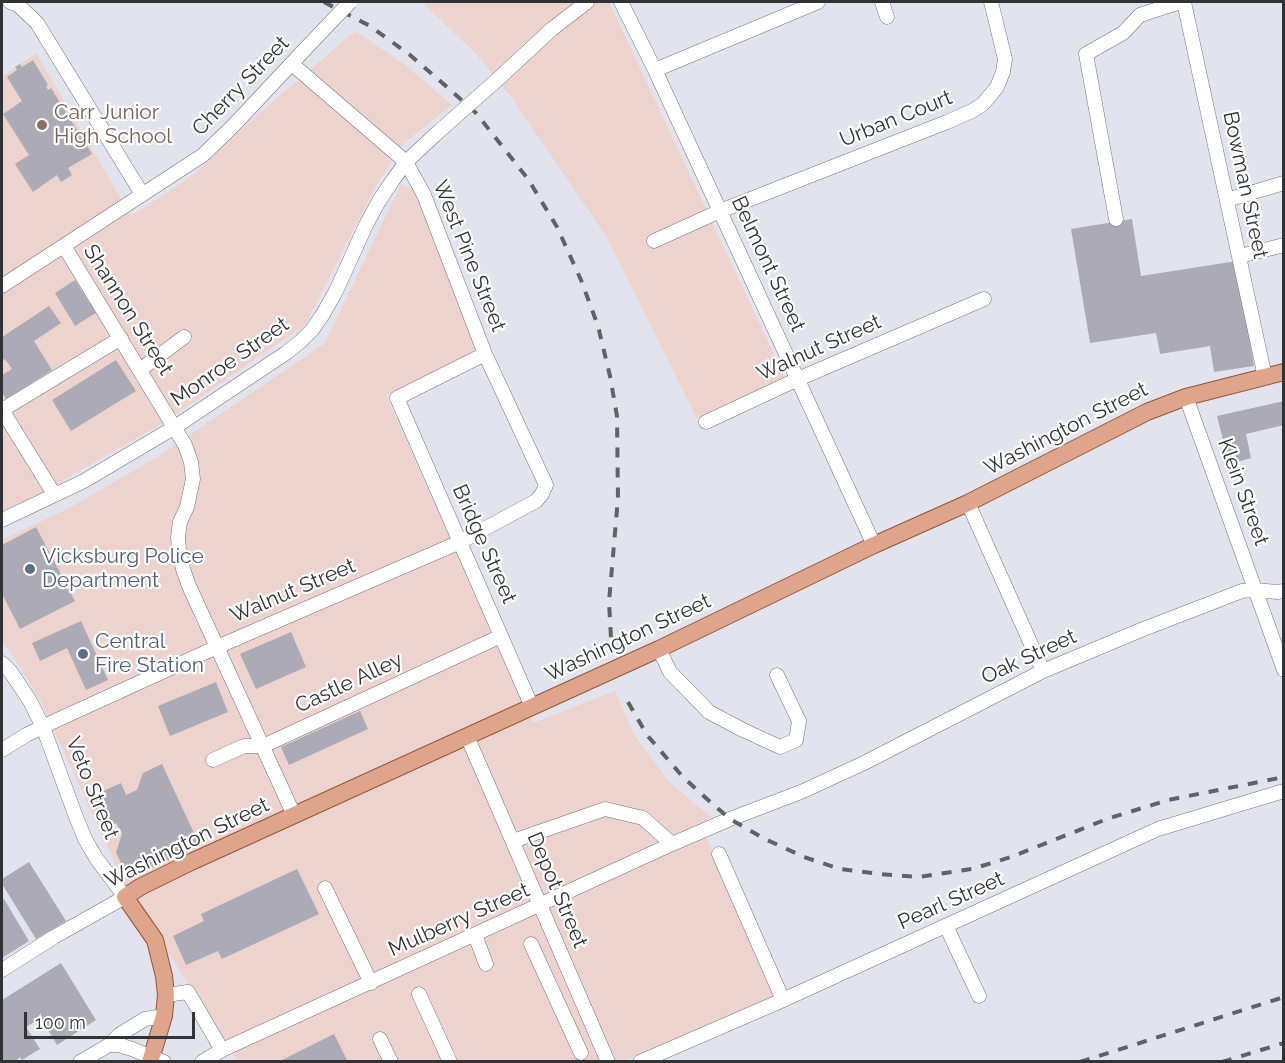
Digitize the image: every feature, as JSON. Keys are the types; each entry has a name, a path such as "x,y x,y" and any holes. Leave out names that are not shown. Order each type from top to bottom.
{"main road":[{"name":"Washington Street","path":"125,897 140,887 191,862 659,650 874,545 968,503 1147,412 1186,396 1284,372"},
{"name":"Veto Street","path":"125,897 155,940 165,976 164,1016 155,1060"}],"street":[{"path":"10,2 18,5 37,23 142,194"},
{"name":"Cherry Street","path":"2,286 203,155 350,2"},
{"name":"Monroe Street","path":"2,520 84,481 175,427 286,353 312,330 336,291 379,201 406,162 552,29 587,2"},
{"name":"Belmont Street","path":"621,2 655,70 874,545"},
{"path":"655,70 819,2"},
{"path":"882,2 887,17"},
{"name":"Urban Court","path":"654,242 720,211 947,122 983,104 997,87 1005,59 991,2"},
{"path":"1116,219 1086,54 1123,33 1140,15 1182,2"},
{"name":"Bowman Street","path":"1182,2 1265,377"},
{"name":"West Pine Street","path":"292,64 406,162 424,195 486,354 546,485 536,501"},
{"path":"1227,200 1284,183"},
{"path":"1240,256 1284,245"},
{"name":"Shannon Street","path":"64,246 185,445 194,479 187,507 180,522 178,537 183,569 216,647 294,815"},
{"name":"Walnut Street","path":"706,422 798,379 984,299"},
{"path":"140,370 184,337"},
{"path":"54,494 2,410 121,338"},
{"name":"Bridge Street","path":"486,354 397,398 532,707"},
{"name":"Klein Street","path":"1186,396 1284,670"},
{"name":"Walnut Street","path":"2,750 26,735 216,647 460,542 536,501"},
{"path":"968,503 1043,671"},
{"name":"Oak Street","path":"801,792 864,763 1043,671 1242,591 1284,591"},
{"name":"Castle Alley","path":"213,760 244,747 263,746 501,636"},
{"path":"659,650 670,672 709,712 780,747 796,740 799,720 777,675"},
{"name":"Veto Street","path":"2,663 30,701 43,727 85,839 125,897"},
{"name":"Depot Street","path":"467,736 608,1062"},
{"name":"Pearl Street","path":"640,1062 783,1000 1158,829 1284,791"},
{"name":"Mulberry Street","path":"202,1062 222,1050 672,844 801,792"},
{"path":"513,841 605,809 643,818 672,844"},
{"path":"719,854 783,1000"},
{"path":"326,888 370,983"},
{"name":"Washington Street","path":"2,970 54,937 125,897"},
{"path":"946,926 980,996"},
{"path":"475,935 486,964"},
{"path":"531,944 581,1053"},
{"path":"165,995 188,992 222,1050"},
{"path":"419,994 450,1062"},
{"path":"80,1062 109,1045 119,1035 145,1018 164,1016"},
{"path":"380,1039 391,1062"},
{"path":"109,1045 119,1045 155,1060"}],"shaded area":[{"path":"422,2 609,2 786,380 697,419 606,236 511,97 476,54"},
{"path":"355,31 404,64 452,105 404,143 376,186 305,325 163,423 36,496 2,512 2,77 36,53 131,216 196,173 248,123"},
{"path":"401,184 417,190 480,352 386,395 533,723 615,691 634,735 668,781 711,817 701,824 774,996 623,1061 238,1061 126,887 40,700 8,648 2,643 2,540 71,507 159,456 325,343"}],"building":[{"name":"Carr Junior High School","path":"33,60 48,85 46,86 48,90 51,88 92,154 68,168 72,175 61,182 57,175 33,192 15,164 29,155 3,114 22,101 7,77 17,70 15,67 20,64 22,67"},
{"path":"1132,219 1141,276 1237,261 1254,366 1214,372 1210,346 1160,354 1156,333 1090,343 1071,229"},
{"path":"75,280 90,304 93,302 99,311 75,326 55,293"},
{"path":"49,306 61,323 34,341 52,370 6,399 2,392 2,375 12,369 5,359 2,361 2,337"},
{"path":"116,360 136,391 71,431 52,400"},
{"path":"1284,401 1284,425 1246,434 1251,458 1229,464 1217,416"},
{"name":"Vicksburg Police Department","path":"36,527 75,601 20,629 2,594 2,545"},
{"name":"Central Fire Station","path":"81,621 108,680 86,690 67,648 40,661 32,643"},
{"path":"291,632 306,667 256,689 240,654"},
{"path":"216,682 228,712 170,736 158,706"},
{"path":"360,711 368,729 289,765 281,747"},
{"path":"162,764 200,846 128,879 116,852 122,834 116,823 105,829 90,797 121,783 126,795 137,790 143,773"},
{"path":"29,862 66,921 36,939 2,884 2,879"},
{"path":"297,869 319,914 222,959 218,951 186,965 173,936 204,921 201,914"},
{"path":"4,899 29,941 2,958 2,900"},
{"path":"61,963 96,1020 57,1045 41,1018 26,1027 40,1049 22,1060 20,1057 14,1062 2,1062 2,1000"},
{"path":"334,1034 348,1062 278,1062"}],"railway":[{"path":"324,2 370,26 410,55 476,113 528,179 557,227 581,280 598,326 617,416 618,498 609,602 611,638"},
{"path":"628,702 647,735 682,776 730,819 765,839 804,857 840,869 880,874 919,877 972,869 1011,857 1107,819 1168,800 1284,777"},
{"path":"1080,1062 1284,997"},
{"path":"1222,1062 1284,1043"}],"place":[{"name":"Carr Junior High School","path":"42,125"},
{"name":"Vicksburg Police Department","path":"30,569"},
{"name":"Central Fire Station","path":"83,654"}]}
